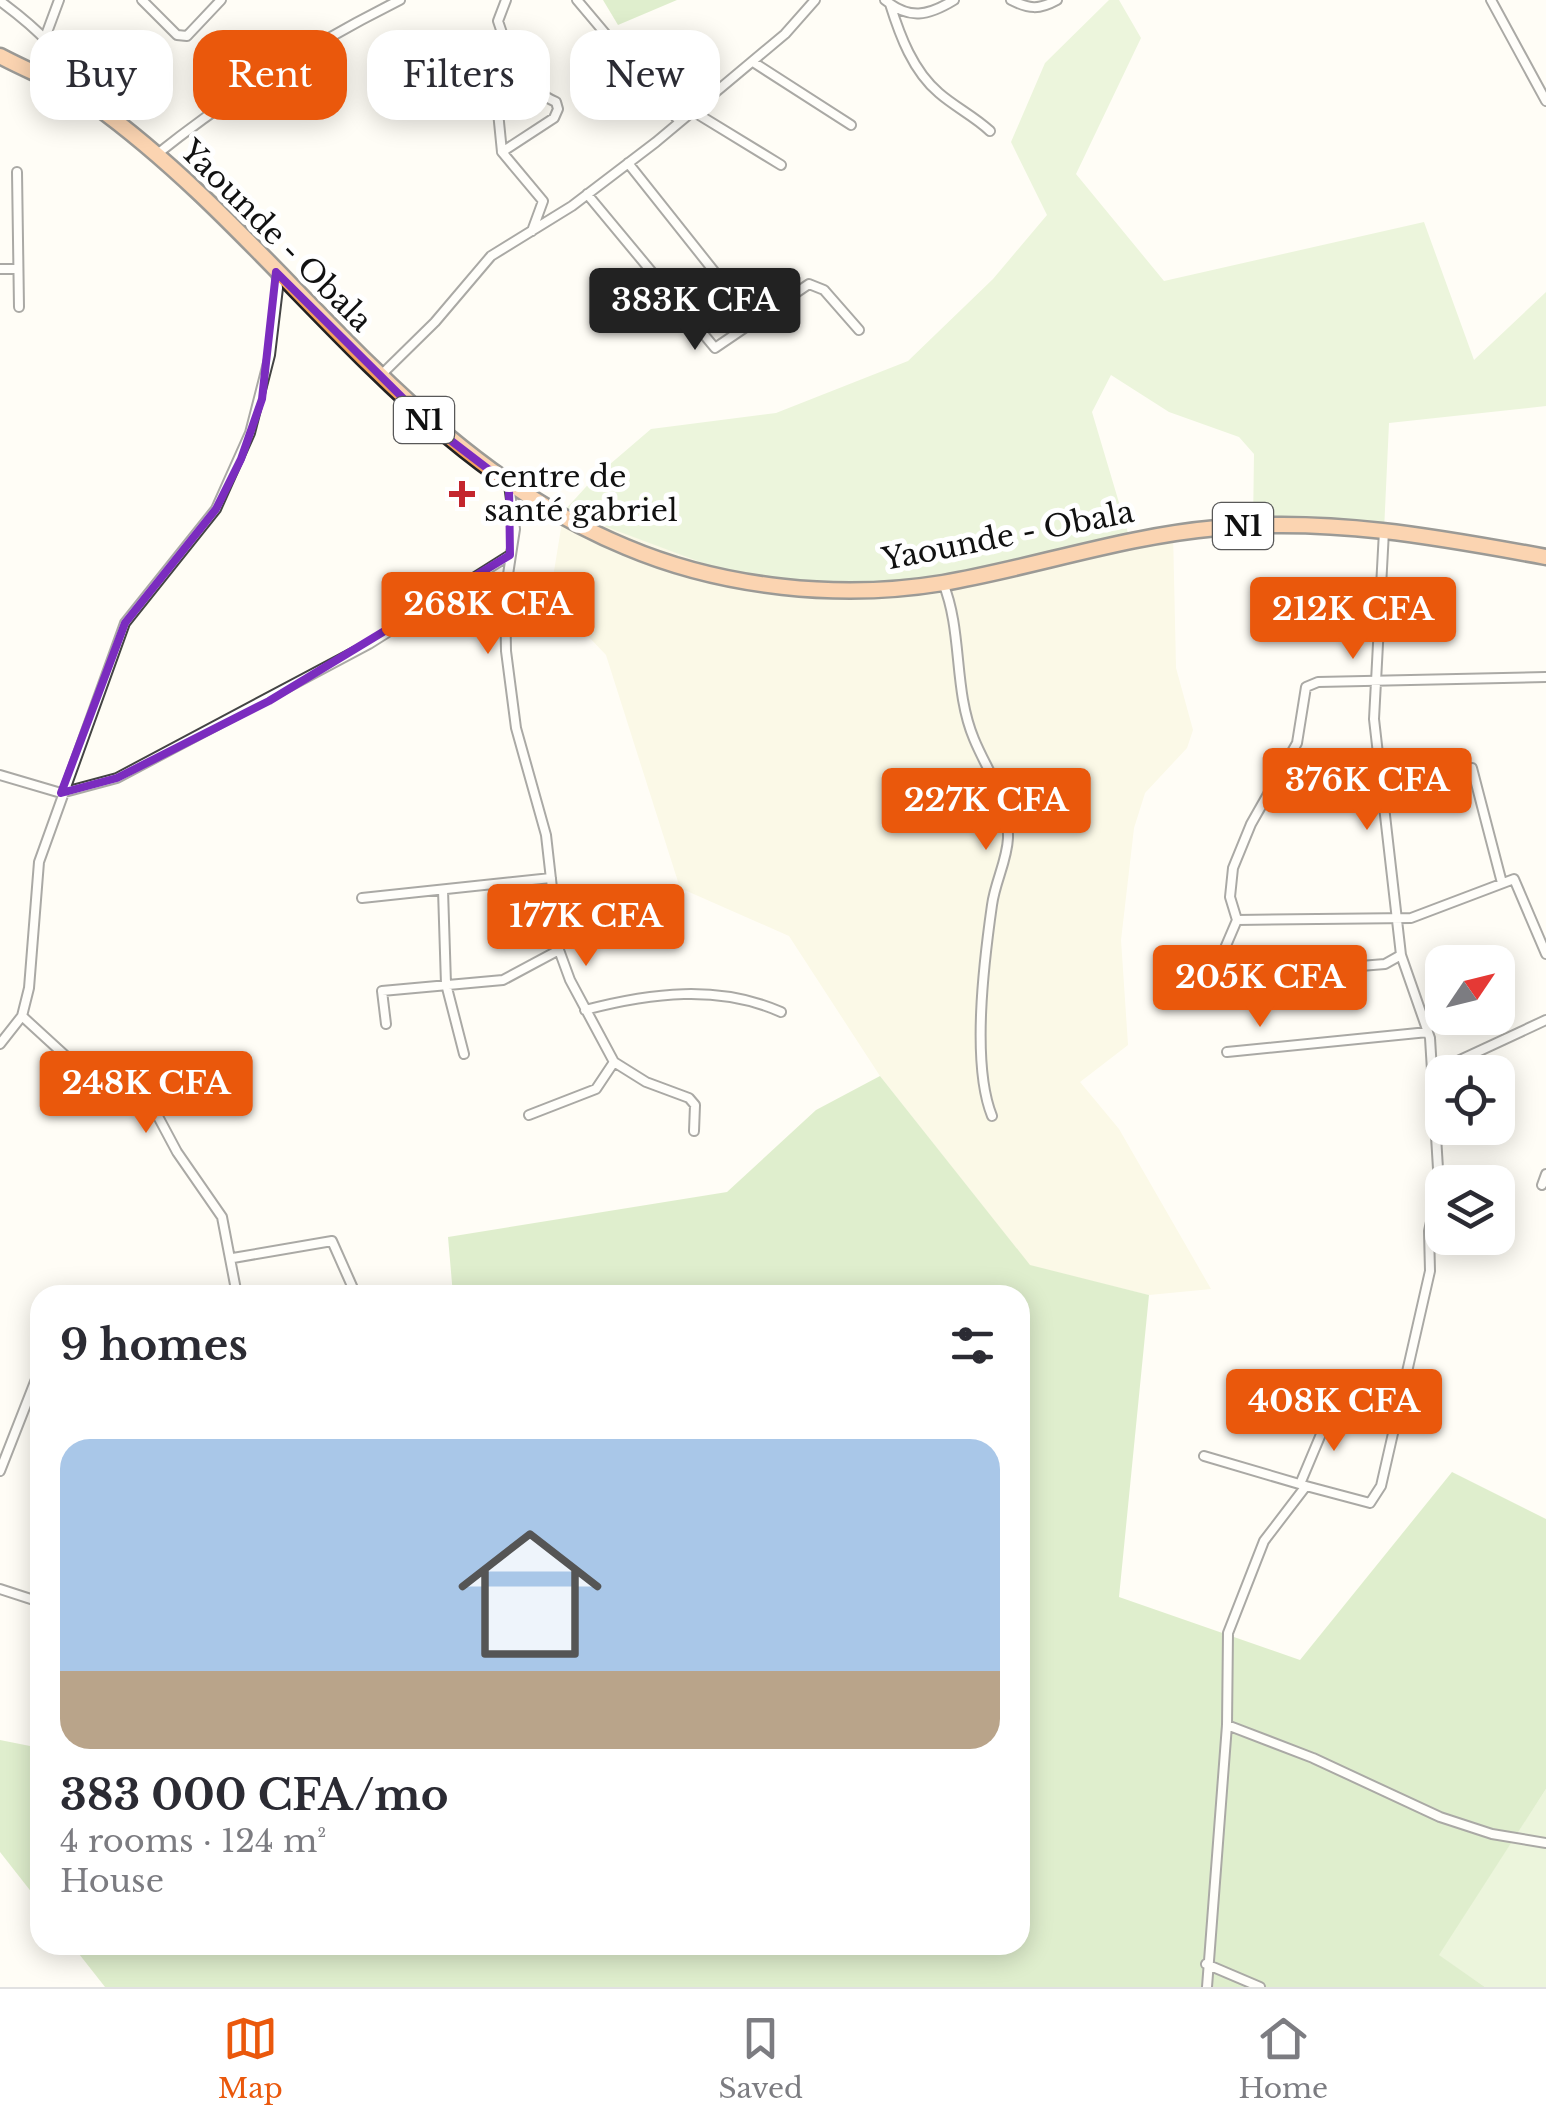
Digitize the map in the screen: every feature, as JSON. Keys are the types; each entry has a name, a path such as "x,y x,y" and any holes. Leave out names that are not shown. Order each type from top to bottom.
{"highway":[{"name":"Yaounde - Obala","path":"0,56 30,71"},
{"name":"Yaounde - Obala","path":"113,120 156,155 378,377 470,458 509,485 628,548 712,575 815,589 882,590 943,583 1164,534 1306,525 1384,531 1546,557"}],"street":[{"path":"48,30 59,0"},
{"path":"142,0 177,36 187,36 221,0"},
{"path":"156,155 212,110 352,24 400,0"},
{"path":"502,152 554,118 558,109 556,102 536,93 513,64 498,20 506,0"},
{"path":"378,377 434,322 474,272 628,164 679,121 576,0"},
{"path":"720,88 753,62 816,0"},
{"path":"888,2 901,13 929,14 954,0"},
{"path":"1011,0 1028,8 1042,8 1057,0"},
{"path":"1490,0 1546,101"},
{"path":"0,1 39,30"},
{"path":"888,2 904,47 938,93 968,110 990,132"},
{"path":"753,62 851,125"},
{"path":"499,120 502,152 543,201 532,231"},
{"path":"708,120 781,164"},
{"path":"628,164 721,280"},
{"path":"17,172 19,308"},
{"path":"587,194 715,348 809,284 824,290 859,330"},
{"path":"0,269 18,269"},
{"path":"0,1044 22,1016 39,862 125,623 216,510 241,459 262,398 278,288 276,272"},
{"path":"509,485 516,528 504,622 509,678 522,757 546,835 559,950 585,1010 614,1062 646,1082 689,1098 695,1105 694,1130"},
{"path":"1384,531 1374,719 1401,955 1425,1023"},
{"path":"0,775 61,793 117,778 395,630 510,554"},
{"path":"943,583 954,610 968,721 997,779 1007,824 1006,851 992,904 980,1066 992,1116"},
{"path":"1195,990 1223,981 1225,948 1237,920 1230,897 1233,868 1251,824 1297,743 1306,687 1318,682 1546,677"},
{"path":"1472,768 1502,883"},
{"path":"362,898 551,878"},
{"path":"1237,920 1411,918 1514,879 1546,954"},
{"path":"443,890 446,984 464,1054"},
{"path":"386,1024 382,991 504,980 559,950"},
{"path":"1288,972 1385,964 1401,955"},
{"path":"585,1010 645,997 716,995 746,997 781,1012"},
{"path":"22,1016 70,1060 131,1072 138,1079 177,1152 222,1217 236,1285"},
{"path":"1471,1055 1546,1020"},
{"path":"1228,1052 1425,1032"},
{"path":"529,1115 596,1089 614,1062"},
{"path":"1204,1456 1370,1503 1385,1474 1430,1271 1429,1231 1439,1185 1436,1145"},
{"path":"1542,1185 1546,1174"},
{"path":"232,1258 332,1241 352,1285"},
{"path":"1241,1376 1322,1398 1332,1408 1394,1425"},
{"path":"0,1470 30,1394"},
{"path":"1206,1987 1227,1725 1228,1633 1264,1540 1303,1485 1332,1408"},
{"path":"0,1589 30,1599"},
{"path":"1227,1725 1313,1758 1440,1817 1492,1834 1546,1842"},
{"path":"1206,1964 1260,1987"}],"highlighted area":[{"path":"276,272 428,423 509,485 510,555 269,701 117,778 61,793 125,623 216,509 241,459 262,399"}],"shaded area":[{"path":"564,510 717,568 1173,533 1176,668 1193,730 1187,748 1145,793 1134,828 1121,940 1128,1045 1080,1082 1119,1129 1211,1289 1149,1295 1030,1266 880,1076 789,936 680,888 606,655 550,596"}],"green space":[{"path":"603,0 677,0 618,25"},
{"path":"1109,0 1119,0 1141,38 1076,174 1164,281 1424,222 1474,360 1546,292 1546,406 1389,423 1384,531 1253,526 1254,454 1239,437 1169,412 1111,375 1092,412 1131,543 897,588 735,575 564,511 595,477 651,429 776,413 908,361 993,279 1047,215 1011,142 1045,63"},
{"path":"880,1076 1030,1265 1149,1295 1119,1597 1300,1660 1452,1472 1546,1519 1546,1789 1439,1955 1485,1987 105,1987 80,1955 1030,1955 1030,1285 452,1285 448,1237 727,1192 816,1110"},
{"path":"0,1740 30,1746 30,1890 0,1852"},
{"path":"1546,1789 1546,1987 1485,1987 1438,1955"}],"place":[{"name":"centre de santé gabriel","path":"462,494"}]}
